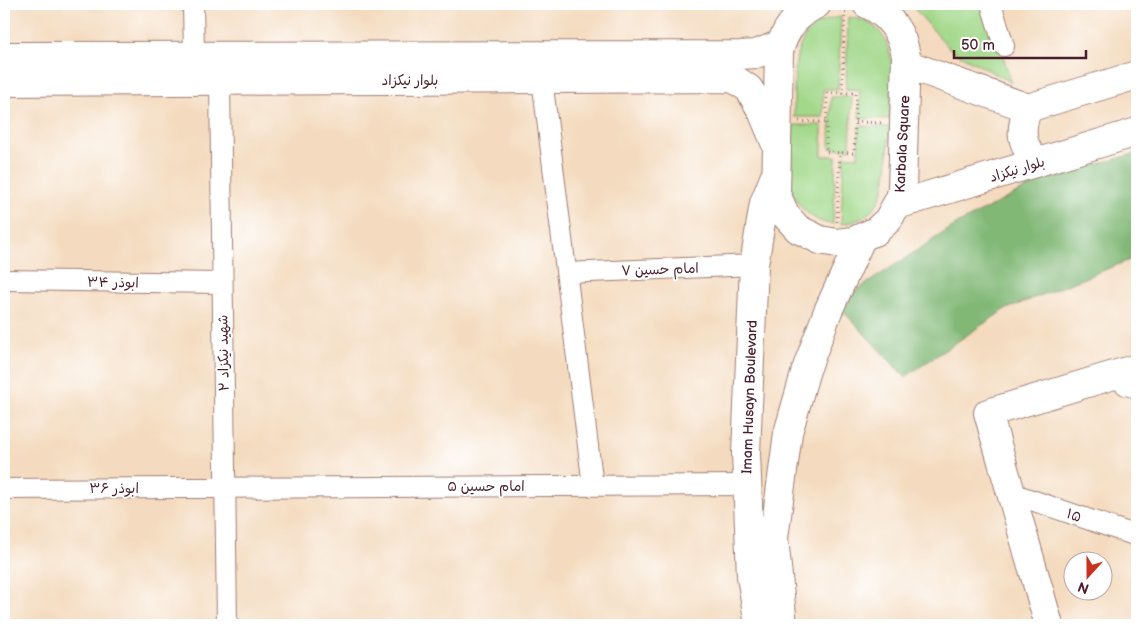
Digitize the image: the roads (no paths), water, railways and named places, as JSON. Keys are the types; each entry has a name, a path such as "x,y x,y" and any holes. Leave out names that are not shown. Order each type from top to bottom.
{"main road":[{"path":"783,625 774,538 788,433 806,370 828,311 849,241 812,237 792,223 782,209 776,194 778,60 790,23 805,10 828,8"},
{"name":"Karbala Square","path":"849,241 882,226 897,205 902,189 905,48 898,32 889,19 863,8"},
{"name":"بلوار نیکزاد","path":"4,56 740,55 756,54 790,23"},
{"path":"906,64 1028,108 1137,75"},
{"name":"بلوار نیکزاد","path":"4,82 732,78 749,89 762,111 777,159"},
{"path":"1028,108 1023,122 1022,137 1027,151 1036,163"},
{"name":"بلوار نیکزاد","path":"897,205 1137,132"},
{"name":"Imam Husayn Boulevard","path":"759,625 751,576 746,453 754,265 764,203 777,159"},
{"path":"1049,625 988,413 1125,372"}],"street":[{"path":"193,4 194,55"},
{"path":"991,4 1004,46"},
{"path":"542,79 593,486"},
{"name":"شهید نیکزاد ۲","path":"220,81 227,625"},
{"name":"امام حسین ۷","path":"566,273 754,265"},
{"name":"ابوذر ۳۴","path":"4,280 222,284"},
{"path":"1125,372 1126,385 1137,388"},
{"name":"امام حسین ۵","path":"225,488 747,485"},
{"name":"ابوذر ۳۶","path":"4,489 225,488"},
{"name":"۱۵","path":"1011,494 1137,536"}]}
